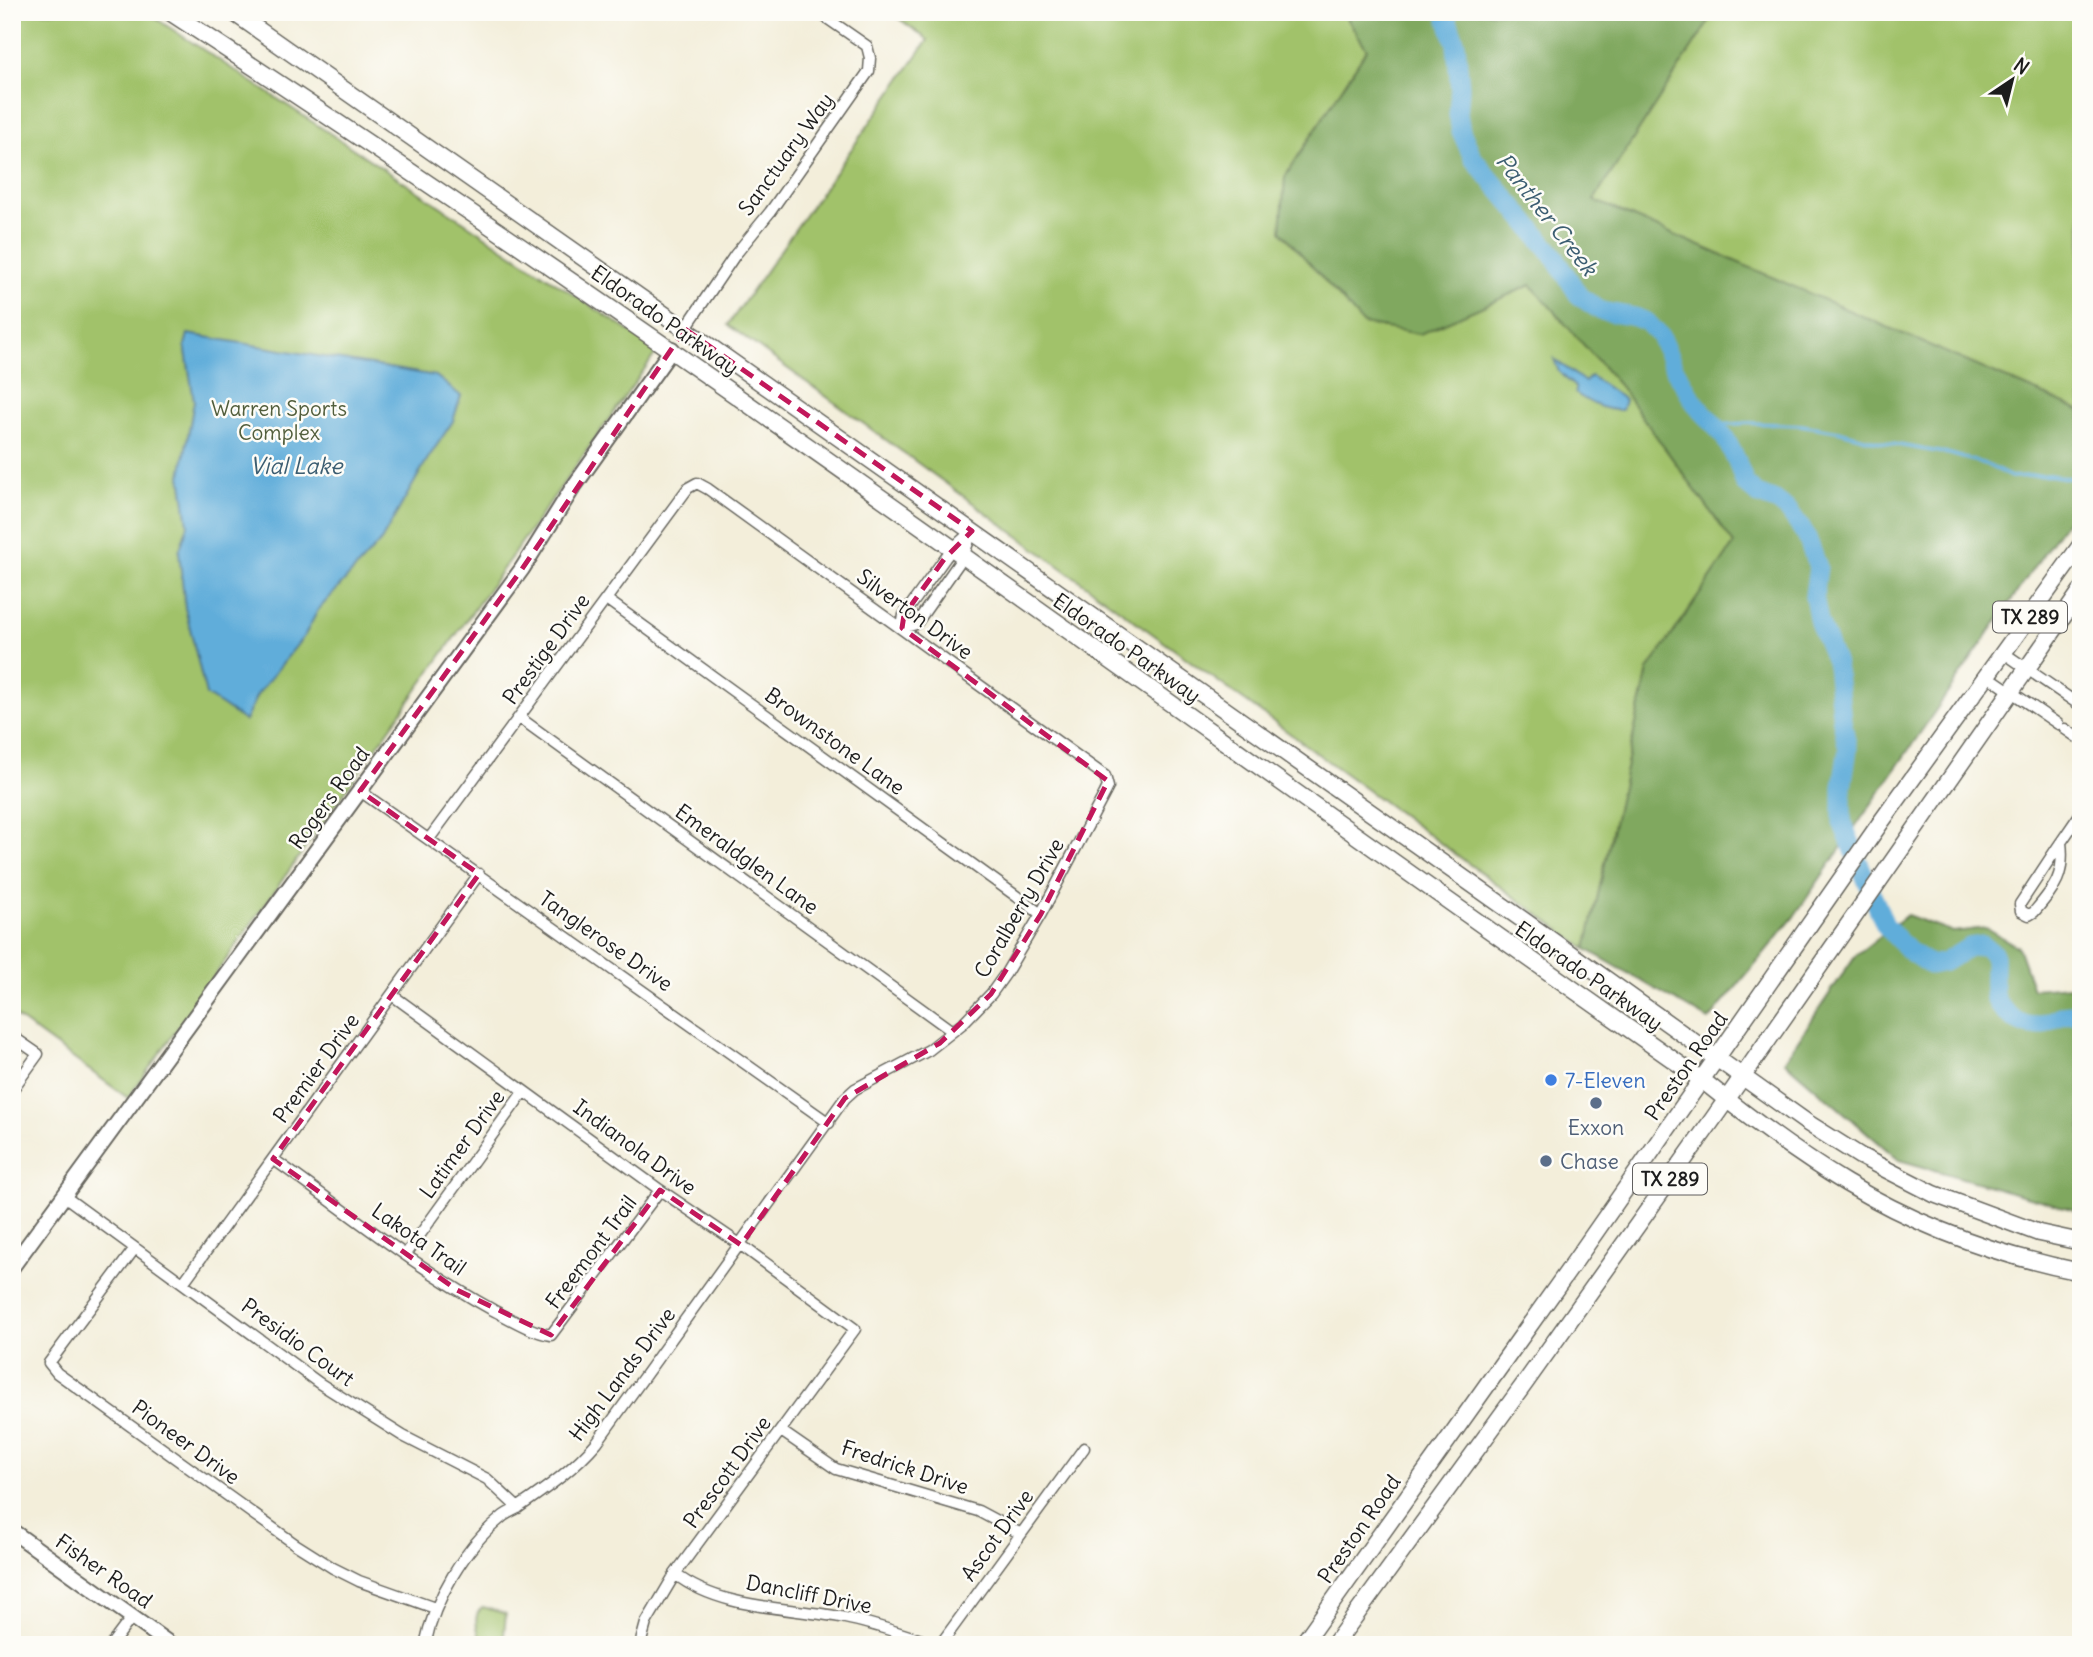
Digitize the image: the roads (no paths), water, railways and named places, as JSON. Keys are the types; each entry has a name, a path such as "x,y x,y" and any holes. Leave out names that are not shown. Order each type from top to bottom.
{"main road":[{"name":"Eldorado Parkway","path":"170,12 268,57 470,180 685,328 1806,1122 1860,1156 1934,1194 2039,1233 2077,1241"},
{"name":"Eldorado Parkway","path":"233,12 268,57 456,201 672,349 1847,1184 1915,1219 1988,1248 2074,1271"},
{"path":"456,201 470,180"},
{"path":"672,349 685,328"},
{"name":"Preston Road","path":"1302,1645 1717,1059 1881,822 2081,545"},
{"name":"TX 289","path":"1334,1645 1525,1383 1742,1077 2081,591"},
{"path":"1326,816 1341,793"},
{"path":"1506,943 1523,920"},
{"path":"1501,1365 1525,1383"},
{"path":"1326,1610 1348,1625"}],"street":[{"name":"Sanctuary Way","path":"685,328 869,71 867,46 818,12"},
{"name":"Rogers Road","path":"12,1266 528,560 572,489 672,349"},
{"name":"Prestige Drive","path":"429,839 688,488 697,483"},
{"name":"Silverton Drive","path":"697,483 902,628 1105,776 1108,781"},
{"path":"902,628 904,615 957,553 972,531"},
{"name":"Brownstone Lane","path":"606,599 1041,914"},
{"path":"2004,653 2081,706"},
{"path":"1988,676 2081,740"},
{"name":"Emeraldglen Lane","path":"520,718 952,1031"},
{"path":"2064,728 2081,728"},
{"name":"Coralberry Drive","path":"741,1245 845,1098 855,1088 929,1050 991,994 1006,974 1041,914 1105,793 1108,781"},
{"name":"Tanglerose Drive","path":"360,791 829,1123"},
{"path":"2061,842 2061,876 2034,912 2025,914 2021,911 2020,904 2061,842 2081,813"},
{"name":"Premier Drive","path":"183,1283 479,874"},
{"name":"Indianola Drive","path":"392,996 855,1329"},
{"path":"12,1036 38,1054 12,1090"},
{"name":"Latimer Drive","path":"406,1254 524,1091"},
{"name":"Lakota Trail","path":"273,1158 457,1290 531,1329 551,1335"},
{"name":"Freemont Trail","path":"551,1335 660,1190"},
{"name":"Presidio Court","path":"64,1196 319,1383 403,1436 487,1479 517,1508"},
{"name":"High Lands Drive","path":"425,1645 435,1608 452,1578 482,1537 501,1517 582,1460 741,1245"},
{"name":"Pioneer Drive","path":"135,1248 49,1363 57,1373 285,1537 333,1568 359,1581 435,1608"},
{"name":"Prescott Drive","path":"640,1645 646,1623 675,1574 855,1329"},
{"name":"Fredrick Drive","path":"781,1431 836,1469 978,1511 1021,1534"},
{"name":"Ascot Drive","path":"939,1645 1084,1448"},
{"name":"Fisher Road","path":"12,1531 172,1645"},
{"name":"Dancliff Drive","path":"675,1574 687,1583 748,1603 847,1618 939,1645"},
{"path":"111,1645 132,1617"}],"water":[{"name":"Vial Lake","path":"188,334 436,376 461,396 453,421 427,460 381,541 318,610 305,635 257,695 245,721 206,695 185,608 179,552 188,525 181,476 194,401 185,345"},
{"path":"1554,359 1585,382 1591,376 1625,400 1622,410 1597,406 1575,393 1575,387 1559,372"}],"waterway":[{"name":"Panther Creek","path":"1445,12 1456,44 1461,131 1473,158 1553,254 1579,296 1601,311 1647,322 1660,336 1674,368 1695,403 1724,436 1745,484 1757,494 1778,502 1789,511 1806,535 1818,567 1814,596 1819,622 1836,664 1848,749 1842,787 1842,822 1885,925 1909,951 1930,965 1945,962 1969,947 1983,945 1994,954 1995,998 2008,1014 2020,1022 2033,1026 2063,1015 2081,1015"},
{"name":"Panther Creek","path":"1714,425 1801,425 1950,454 1985,464 2011,477 2049,475 2081,480"}],"place":[{"name":"7-Eleven","path":"1551,1080"},
{"name":"Exxon","path":"1596,1103"},
{"name":"Chase","path":"1546,1161"}],"park label":[{"name":"Warren Sports Complex","path":"279,420"}]}
